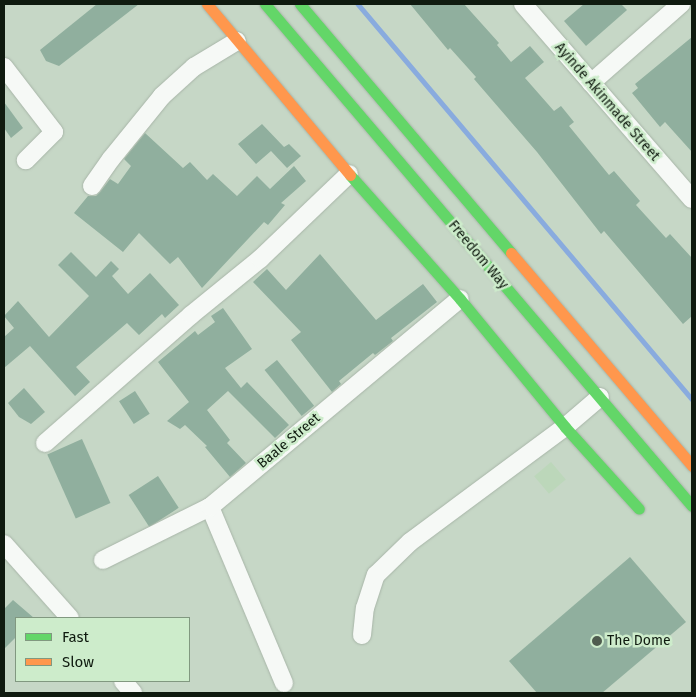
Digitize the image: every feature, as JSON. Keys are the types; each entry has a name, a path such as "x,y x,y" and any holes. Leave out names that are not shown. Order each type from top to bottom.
{"main road":[{"path":"207,4 349,174 460,299 565,427 639,509"},
{"name":"Freedom Way","path":"265,4 692,506"},
{"name":"Freedom Way","path":"300,4 692,466"}],"street":[{"name":"Ayinde Akinmade Street","path":"523,4 692,200"},
{"path":"591,83 681,4"},
{"path":"92,186 110,159 162,96 194,67 237,41"},
{"path":"4,67 54,132 26,160"},
{"path":"45,443 191,315 260,259 349,174"},
{"name":"Baale Street","path":"103,560 210,507 460,299"},
{"path":"362,635 364,608 376,574 410,542 565,427 600,397"},
{"path":"210,507 284,683"},
{"path":"4,544 69,617"},
{"path":"124,682 133,693"}],"shaded area":[{"path":"551,462 566,480 549,494 534,476"}],"building":[{"path":"97,4 139,4 59,66 46,61 40,50"},
{"path":"410,4 464,4 499,43 497,45 511,62 530,46 544,62 525,78 554,111 561,106 574,122 569,126 609,175 614,171 640,201 636,205 666,238 670,234 692,258 692,316 683,324 604,231 601,234 537,152 474,79 476,77 450,48 448,50"},
{"path":"584,4 621,4 627,10 586,46 564,21"},
{"path":"692,37 692,152 665,122 660,127 632,93 638,88 635,84"},
{"path":"4,102 23,128 11,138 4,128"},
{"path":"262,124 284,147 289,144 301,156 287,168 271,151 256,164 238,144"},
{"path":"145,133 183,168 190,162 207,180 213,174 237,196 257,176 270,189 294,166 306,181 281,203 285,205 268,225 264,222 202,288 178,257 170,264 139,233 123,252 74,213 88,196 96,196 110,179 118,184 131,166 124,159"},
{"path":"71,252 96,277 111,261 119,269 112,276 128,294 150,273 179,305 165,318 162,314 139,335 127,323 76,367 90,382 75,396 30,346 4,368 4,337 14,328 4,316 18,301 49,337 89,296 58,265"},
{"path":"320,254 376,320 423,284 437,302 391,338 393,341 375,355 373,353 339,381 341,384 332,392 291,340 301,332 253,282 267,269 286,290"},
{"path":"223,308 252,349 225,368 241,388 247,382 289,425 275,438 228,391 207,410 230,440 227,443 246,463 230,477 205,447 207,446 185,425 180,429 167,421 189,402 158,362 195,331 198,335 215,322 211,316"},
{"path":"277,360 314,406 302,416 265,370"},
{"path":"24,388 45,412 31,424 19,417 8,403"},
{"path":"135,391 150,414 134,424 119,401"},
{"path":"82,439 110,503 76,518 47,454"},
{"path":"158,476 179,508 149,527 129,495"},
{"name":"The Dome","path":"630,557 686,622 602,693 537,693 509,661"},
{"path":"13,600 33,617 15,617 15,638 4,649 4,609"}],"waterway":[{"path":"358,4 692,399"}],"traffic: fast":[{"path":"265,4 692,506"},
{"path":"300,4 511,253"},
{"path":"350,175 460,299 565,427 639,509"}],"traffic: slow":[{"path":"207,4 350,175"},
{"path":"511,253 692,466"}],"place":[{"name":"The Dome","path":"597,641"}]}
